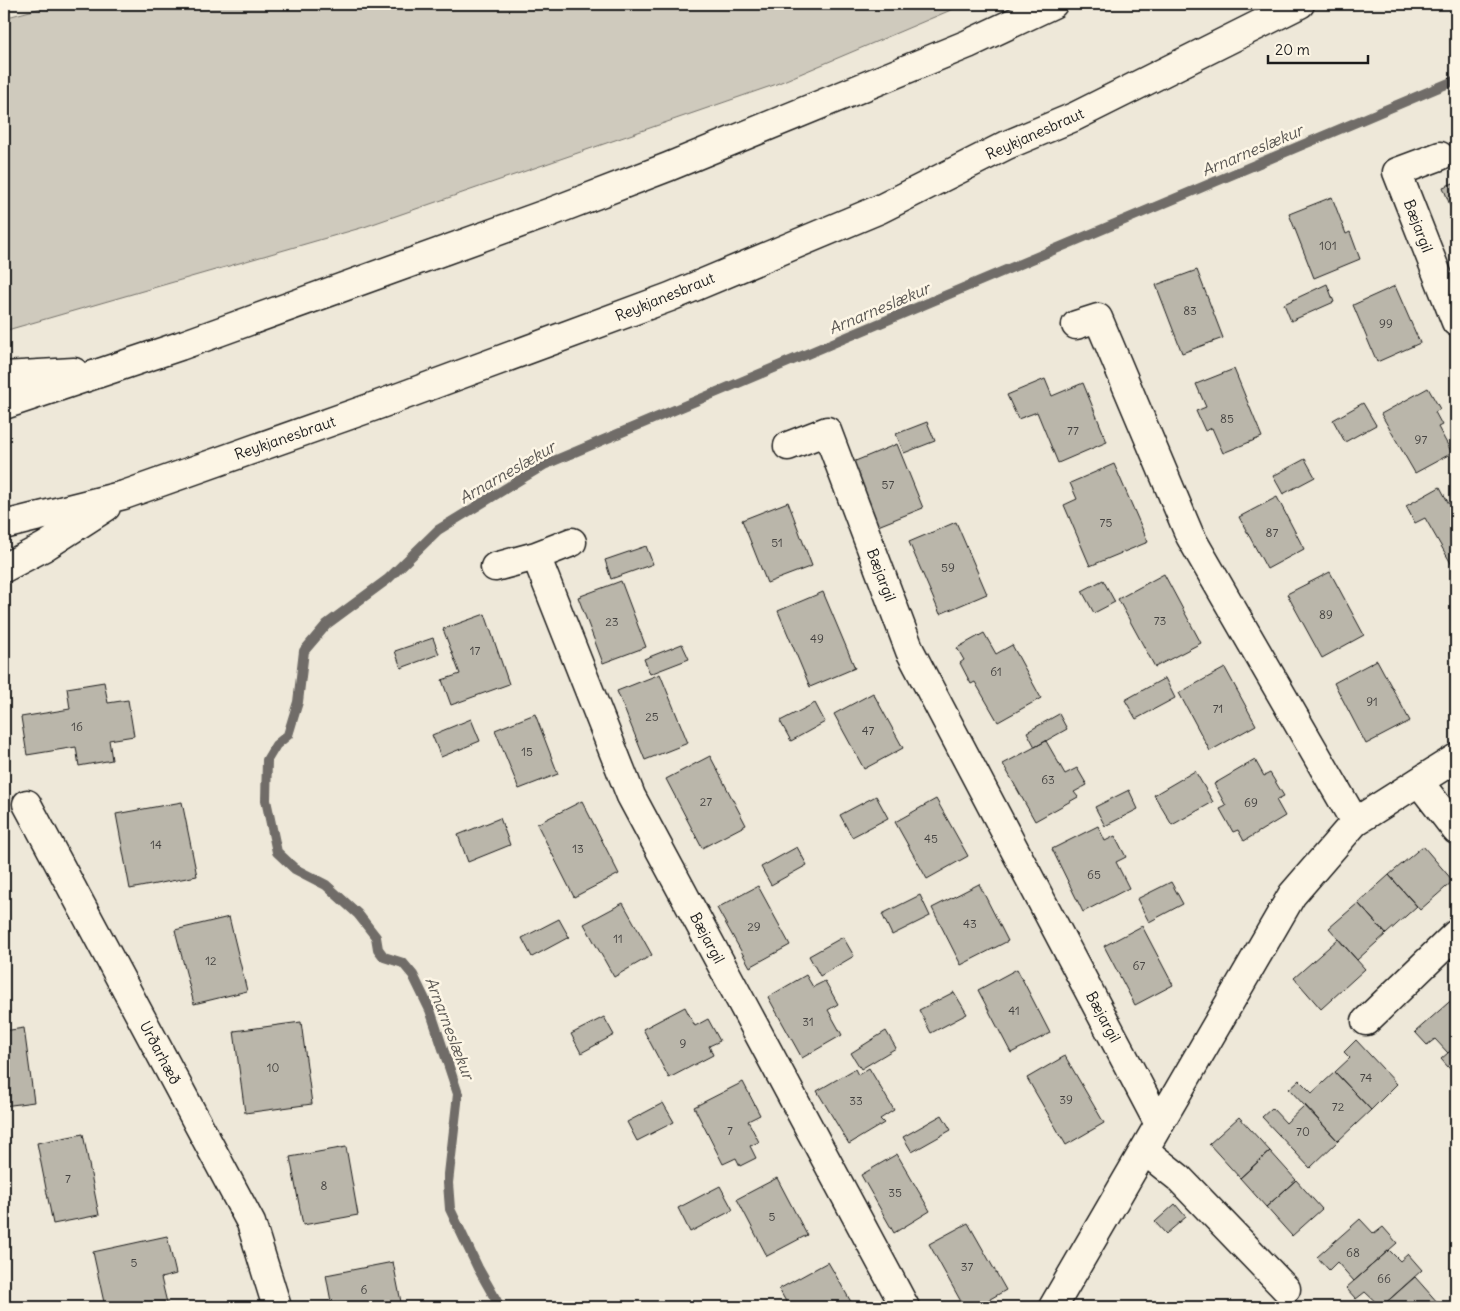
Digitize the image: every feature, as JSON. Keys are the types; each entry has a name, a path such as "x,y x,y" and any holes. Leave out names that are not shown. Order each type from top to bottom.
{"main road":[{"path":"4,405 248,322 542,216 668,167 968,44 1054,4"},
{"name":"Reykjanesbraut","path":"4,525 124,495 378,405 670,297 880,209 1007,145 1074,117 1300,4"},
{"name":"Bæjargil","path":"1440,156 1397,172 1456,322"},
{"path":"1076,325 1098,318 1190,536 1355,822"},
{"path":"4,376 106,370"},
{"name":"Bæjargil","path":"788,446 827,431 910,651 1159,1124"},
{"path":"4,568 44,547 124,495"},
{"path":"495,567 536,556 572,542"},
{"name":"Bæjargil","path":"536,556 631,796 905,1307"},
{"path":"1053,1307 1292,895 1355,822 1456,758"},
{"path":"1419,782 1456,830"},
{"name":"Urðarhæð","path":"27,804 251,1223 277,1307"},
{"path":"1366,1020 1456,934"},
{"path":"1144,1151 1179,1178 1286,1289"}],"shaded area":[{"path":"56,4 965,4 774,85 364,227 4,331 4,18"}],"building":[{"path":"1456,182 1456,221 1443,187"},
{"path":"1332,197 1346,234 1350,232 1360,259 1314,278 1289,214"},
{"path":"1197,270 1223,338 1182,353 1156,285"},
{"path":"1327,284 1334,302 1291,321 1284,304"},
{"path":"1395,286 1420,343 1377,362 1353,305"},
{"path":"1234,369 1262,437 1223,453 1212,428 1205,431 1196,411 1206,407 1196,384"},
{"path":"1045,379 1052,396 1083,383 1107,442 1058,463 1037,412 1018,419 1007,395"},
{"path":"1428,388 1440,409 1435,412 1442,425 1438,427 1452,453 1415,473 1381,414"},
{"path":"1363,403 1376,425 1345,442 1333,420"},
{"path":"927,422 935,441 904,453 896,434"},
{"path":"897,444 923,508 878,526 853,462"},
{"path":"1305,459 1315,477 1283,494 1273,476"},
{"path":"1114,464 1148,542 1090,566 1064,505 1077,499 1070,483"},
{"path":"1440,487 1449,504 1456,500 1456,572 1425,518 1415,523 1406,506"},
{"path":"1277,497 1304,549 1267,569 1239,517"},
{"path":"788,502 812,566 767,583 742,520"},
{"path":"956,522 987,594 940,614 909,542"},
{"path":"646,546 653,564 611,579 605,560"},
{"path":"1330,572 1364,635 1322,658 1287,594"},
{"path":"1164,574 1201,643 1155,667 1118,599"},
{"path":"1103,580 1115,602 1094,613 1082,591"},
{"path":"621,581 646,647 603,663 578,597"},
{"path":"823,592 855,668 810,687 778,611"},
{"path":"485,614 509,684 451,705 442,680 460,674 443,629"},
{"path":"984,633 996,654 1012,645 1041,698 998,722 975,682 971,684 960,663 964,660 957,648"},
{"path":"433,638 439,654 401,668 395,651"},
{"path":"682,644 689,659 650,674 644,659"},
{"path":"1377,660 1410,721 1366,744 1334,683"},
{"path":"1225,668 1256,725 1210,751 1179,693"},
{"path":"660,674 688,743 645,760 617,691"},
{"path":"1165,678 1175,698 1136,719 1125,700"},
{"path":"104,682 108,703 128,700 134,736 109,740 112,760 79,766 76,747 27,755 21,717 70,709 67,688"},
{"path":"873,693 903,748 864,769 834,714"},
{"path":"815,703 825,722 791,741 780,721"},
{"path":"535,714 558,774 519,789 495,730"},
{"path":"1059,714 1067,729 1035,747 1027,732"},
{"path":"471,719 480,741 441,757 432,735"},
{"path":"1046,741 1065,774 1077,768 1087,785 1074,792 1078,797 1035,821 1003,764"},
{"path":"710,756 746,825 702,848 666,779"},
{"path":"1255,760 1264,776 1270,773 1284,796 1276,800 1285,816 1244,841 1238,830 1233,832 1220,809 1226,806 1214,784"},
{"path":"1195,771 1213,802 1172,825 1154,795"},
{"path":"1129,790 1138,809 1105,826 1095,807"},
{"path":"876,796 888,818 852,837 840,815"},
{"path":"936,799 968,856 927,879 895,822"},
{"path":"582,801 619,874 574,897 537,824"},
{"path":"182,802 197,876 130,889 116,814"},
{"path":"500,818 510,845 468,862 458,835"},
{"path":"1098,826 1105,841 1115,836 1126,857 1116,862 1129,888 1083,912 1052,849"},
{"path":"1423,846 1453,881 1420,910 1389,875"},
{"path":"797,847 807,865 771,885 761,867"},
{"path":"1389,875 1417,906 1386,934 1358,903"},
{"path":"1171,882 1183,904 1149,922 1137,899"},
{"path":"979,884 1008,941 961,965 932,908"},
{"path":"758,886 790,945 750,967 717,908"},
{"path":"920,895 930,916 892,935 882,914"},
{"path":"623,903 652,955 614,977 584,924"},
{"path":"1358,903 1386,934 1357,960 1329,928"},
{"path":"229,917 247,991 194,1004 175,930"},
{"path":"559,919 569,937 532,957 522,938"},
{"path":"1142,926 1173,985 1135,1005 1104,946"},
{"path":"843,937 854,956 820,976 809,956"},
{"path":"1338,939 1365,969 1321,1009 1294,978"},
{"path":"1017,969 1050,1033 1011,1053 978,990"},
{"path":"806,975 813,987 825,981 838,1004 828,1010 842,1035 802,1058 768,997"},
{"path":"954,992 967,1014 931,1033 919,1010"},
{"path":"1456,996 1456,1046 1448,1053 1435,1039 1427,1045 1415,1032"},
{"path":"685,1007 695,1026 708,1019 720,1041 709,1046 713,1055 669,1078 643,1029"},
{"path":"604,1017 614,1035 581,1053 571,1034"},
{"path":"301,1022 312,1104 245,1113 234,1031"},
{"path":"24,1028 34,1102 4,1106 4,1031"},
{"path":"886,1031 896,1048 861,1069 851,1053"},
{"path":"1356,1040 1397,1084 1371,1110 1335,1072 1350,1058 1344,1052"},
{"path":"1456,1046 1456,1076 1441,1059"},
{"path":"1065,1056 1104,1123 1066,1145 1027,1078"},
{"path":"869,1068 894,1110 880,1119 884,1123 849,1144 817,1091 855,1069 858,1075"},
{"path":"1335,1072 1371,1110 1338,1141 1289,1089 1299,1080 1312,1093"},
{"path":"743,1082 760,1115 748,1121 759,1142 750,1146 756,1158 740,1166 736,1158 723,1164 694,1107"},
{"path":"663,1103 674,1122 637,1141 627,1122"},
{"path":"1305,1105 1338,1141 1310,1168 1262,1117 1272,1108 1286,1123"},
{"path":"942,1115 951,1130 912,1152 903,1137"},
{"path":"1239,1117 1270,1151 1240,1178 1209,1144"},
{"path":"83,1134 99,1215 53,1224 37,1143"},
{"path":"346,1147 358,1215 303,1225 290,1157"},
{"path":"1270,1151 1296,1180 1266,1207 1240,1178"},
{"path":"897,1154 930,1211 894,1233 861,1175"},
{"path":"777,1178 807,1235 767,1256 737,1199"},
{"path":"1296,1180 1322,1209 1292,1236 1266,1207"},
{"path":"720,1186 733,1210 690,1232 678,1208"},
{"path":"1175,1204 1186,1217 1166,1234 1155,1222"},
{"path":"1360,1219 1374,1234 1383,1227 1397,1243 1354,1281 1337,1262 1329,1270 1317,1257"},
{"path":"968,1223 1006,1290 976,1307 964,1307 929,1244"},
{"path":"167,1236 176,1274 161,1278 168,1307 105,1307 93,1252"},
{"path":"1389,1250 1400,1261 1408,1254 1422,1270 1381,1307 1365,1292 1356,1299 1346,1288"},
{"path":"393,1262 402,1307 332,1307 326,1275"},
{"path":"828,1262 854,1307 789,1307 779,1289"},
{"path":"1415,1277 1439,1304 1436,1307 1381,1307"}],"waterway":[{"name":"Arnarneslækur","path":"500,1307 478,1268 450,1209 448,1183 458,1094 430,1010 413,975 403,963 384,957 378,949 376,937 358,914 326,885 295,869 277,852 266,800 267,760 276,745 288,735 298,702 304,651 327,624 388,579 438,530 544,465 1456,80"}]}
